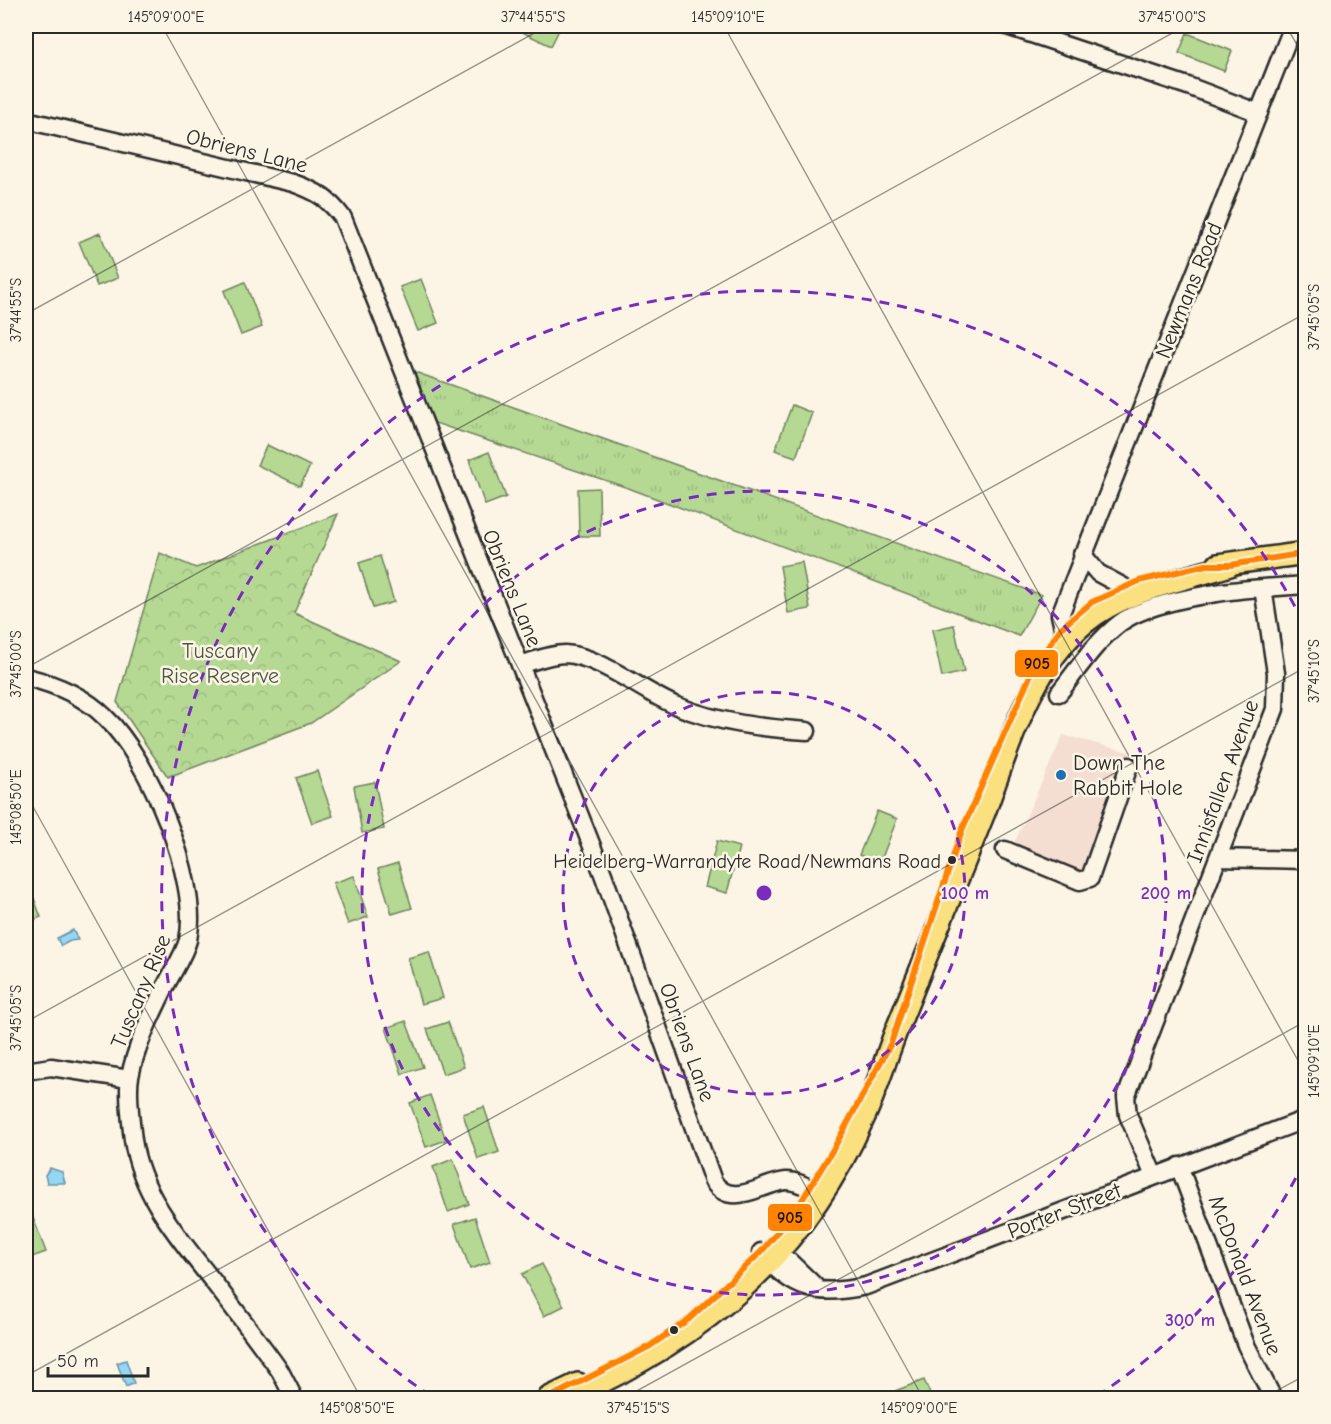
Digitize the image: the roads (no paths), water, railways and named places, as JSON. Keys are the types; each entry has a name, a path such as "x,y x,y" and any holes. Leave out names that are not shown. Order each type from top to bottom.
{"main road":[{"path":"1064,634 1102,610 1131,597 1230,565 1305,553"},
{"path":"1064,634 1092,602 1124,586 1167,573 1206,565 1230,565"},
{"name":"Newmans Road","path":"770,1257 863,1120 881,1077 891,1043 934,941 1025,710 1064,634"},
{"path":"549,1398 621,1362 670,1333 770,1257"},
{"path":"568,1398 616,1377 689,1333 736,1294 770,1257"}],"street":[{"path":"1007,26 1188,86 1259,113"},
{"name":"Newmans Road","path":"1064,634 1060,615 1293,26"},
{"name":"Obriens Lane","path":"26,120 293,183 314,190 330,200 343,218 603,874 713,1181 718,1190 728,1194 740,1195 788,1180 815,1192"},
{"path":"1083,554 1098,573 1124,586"},
{"path":"1059,693 1107,634 1135,614 1190,599 1263,588 1305,585"},
{"name":"Innisfallen Avenue","path":"1154,1176 1128,1115 1126,1097 1269,727 1277,698 1276,673 1263,588"},
{"path":"520,665 549,656 577,656 593,662 646,693 704,716 747,726 807,731"},
{"name":"Tuscany Rise","path":"26,677 60,686 105,716 132,750 160,807 183,864 190,906 188,941 144,1031 129,1079 133,1140 155,1205 280,1371 294,1398"},
{"path":"1005,850 1080,881 1090,878 1129,766"},
{"path":"1218,858 1305,860"},
{"path":"26,1071 51,1066 129,1079"},
{"name":"Porter Street","path":"770,1257 780,1276 800,1286 833,1292 866,1286 1305,1119"},
{"name":"McDonald Avenue","path":"1179,1166 1246,1345 1273,1398"}],"water":[{"path":"73,930 78,940 61,946 57,938"},
{"path":"50,1168 62,1172 65,1183 47,1183 45,1175"},
{"path":"126,1360 134,1383 126,1387 117,1363"}],"place":[{"name":"Down The Rabbit Hole","path":"1061,775"},
{"name":"Heidelberg-Warrandyte Road/Newmans Road","path":"952,860"}],"park label":[{"name":"Tuscany Rise Reserve","path":"220,662"}]}
